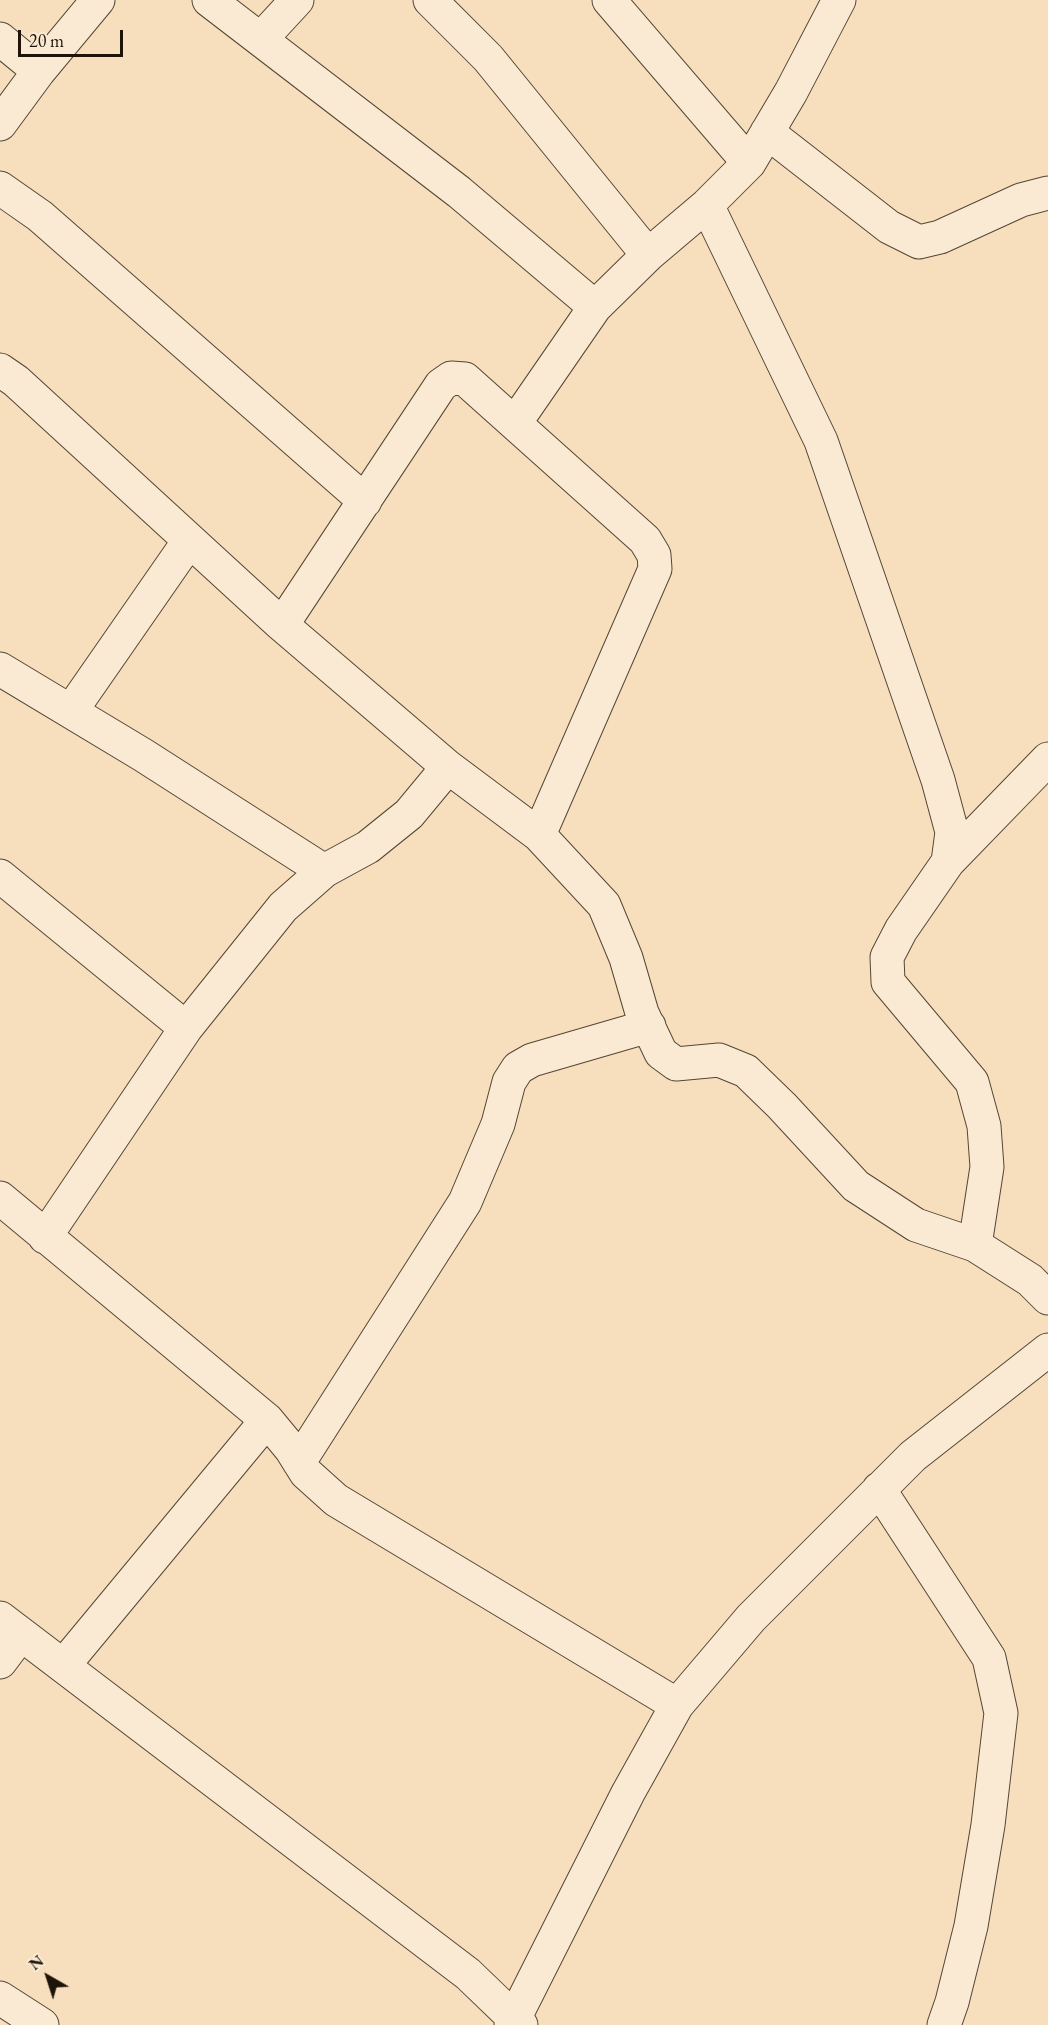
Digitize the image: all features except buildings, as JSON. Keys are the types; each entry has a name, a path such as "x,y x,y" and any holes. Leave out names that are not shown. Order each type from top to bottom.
{"street":[{"path":"0,124 39,71 98,0"},
{"path":"209,0 459,192 595,307"},
{"path":"261,39 297,0"},
{"path":"430,0 488,57 648,255"},
{"path":"609,0 749,163"},
{"path":"515,423 595,307 648,255 707,205 749,163 791,92 839,0"},
{"path":"0,39 39,71"},
{"path":"767,132 889,227 919,242 940,237 1021,200 1048,194"},
{"path":"0,188 40,216 365,501"},
{"path":"707,205 821,441 938,780 952,832 948,862"},
{"path":"0,370 16,381 282,625 448,767 539,836 604,905 626,958 642,1013 661,1053 676,1064 719,1060 746,1071 782,1106 856,1186 916,1225 975,1245 1029,1280 1048,1298"},
{"path":"282,625 441,385 451,378 465,379 645,540 654,555 655,568 539,836"},
{"path":"71,711 189,541"},
{"path":"0,669 71,711 324,871"},
{"path":"975,1245 987,1167 984,1126 972,1082 888,982 887,957 901,930 948,862 1048,759"},
{"path":"45,1237 186,1028 283,907 324,871 368,847 409,814 448,767"},
{"path":"0,876 186,1028"},
{"path":"299,1462 465,1202 498,1124 509,1082 519,1068 532,1060 649,1026"},
{"path":"0,1198 267,1420 291,1449 306,1473 336,1500 677,1705"},
{"path":"0,1662 11,1626 468,1974 516,2023 628,1794 677,1705 751,1618 913,1456 1048,1350"},
{"path":"63,1666 267,1420"},
{"path":"879,1489 990,1658 1001,1713 988,1825 971,1926 944,2025"},
{"path":"0,1998 42,2025"}]}
